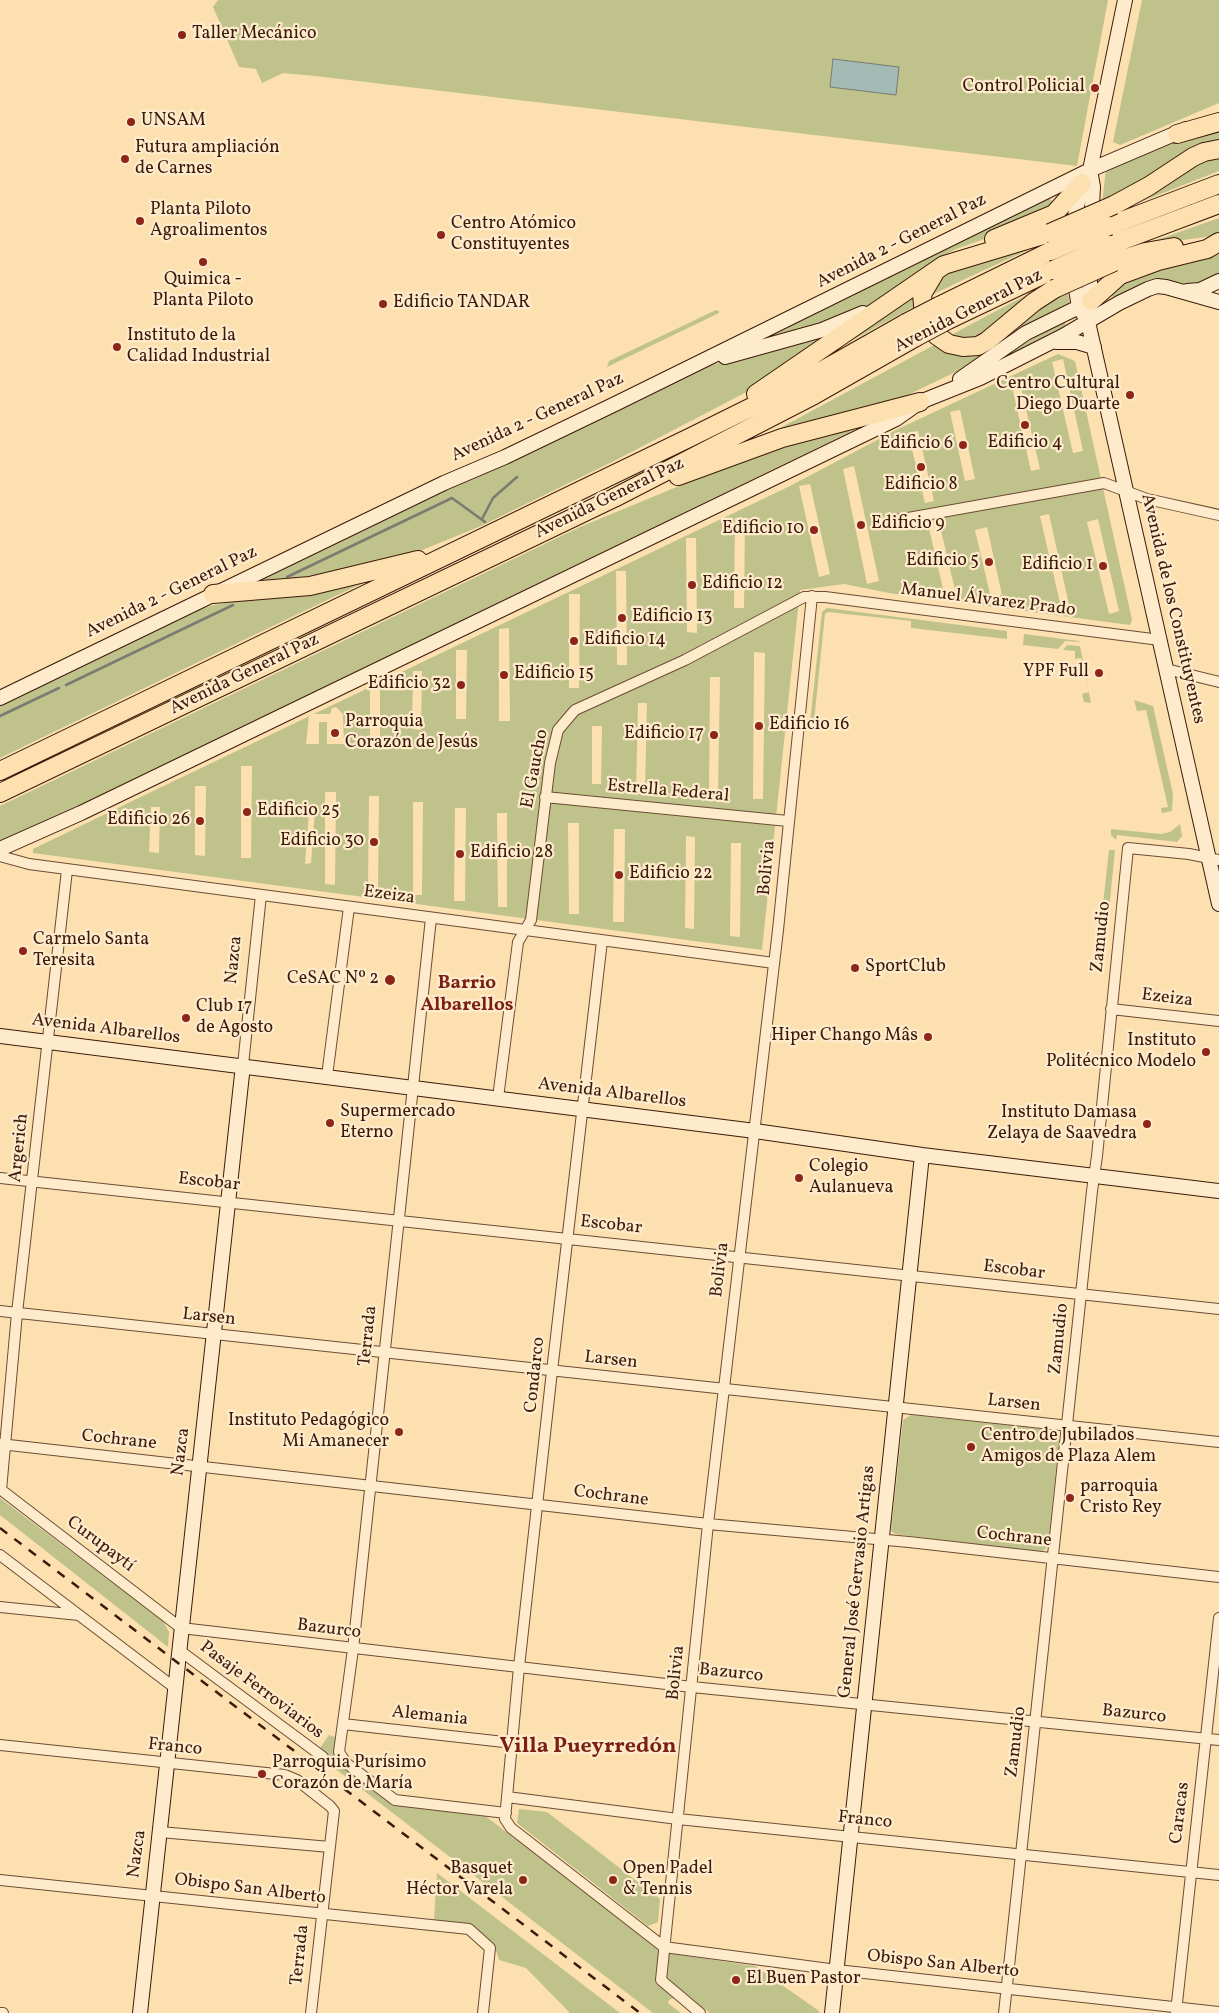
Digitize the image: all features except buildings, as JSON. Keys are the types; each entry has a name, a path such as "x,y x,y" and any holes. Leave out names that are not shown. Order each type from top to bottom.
{"highway":[{"path":"1177,134 1219,122"},
{"path":"1219,150 1204,152 1193,157 1149,186 1114,205 1050,233 947,264 924,288 921,299 922,311 932,332 946,342 958,346 974,347 987,341 1030,305 1054,289 1114,262 1152,250 1219,242"},
{"path":"691,437 850,332 891,300 947,264 980,245 1054,214 1086,176"},
{"name":"Avenida General Paz","path":"0,771 911,330 1051,251 1109,226 1219,184"},
{"name":"Avenida General Paz","path":"942,313 1053,270 1110,245 1219,204"},
{"path":"1085,304 1120,274 1158,261 1207,249 1219,242"},
{"name":"Avenida General Paz","path":"0,793 614,498 814,395 911,330"},
{"path":"614,498 782,438 920,402"},
{"path":"213,594 310,586 460,549"}],"street":[{"path":"1074,216 1086,176 1125,0"},
{"name":"Avenida 2 - General Paz","path":"0,698 1086,176 1219,116"},
{"path":"1086,176 1093,187 1092,205"},
{"name":"Avenida de los Constituyentes","path":"1085,304 1090,275"},
{"path":"0,849 81,813 896,419 920,402 980,378 1148,289 1166,287 1187,291 1200,290 1219,281"},
{"name":"Avenida de los Constituyentes","path":"1075,284 1085,304 1166,669 1214,859 1219,904"},
{"path":"1187,291 1193,296 1219,302"},
{"path":"689,367 822,330 891,300"},
{"path":"939,394 1026,333 1085,304"},
{"path":"1049,343 1066,340 1094,347"},
{"path":"897,520 1101,484 1126,489 1147,499 1219,515"},
{"name":"Manuel Álvarez Prado","path":"812,596 1160,640"},
{"name":"El Gaucho","path":"498,1098 518,942 531,920 546,796 556,735 564,720 575,710 685,660 793,602 812,596"},
{"name":"Bolivia","path":"700,2013 661,1980 708,1524 774,963 812,596"},
{"path":"1166,669 1219,682"},
{"name":"Estrella Federal","path":"546,796 788,821"},
{"name":"Zamudio","path":"1004,2013 1020,1853 1054,1558 1128,848 1214,859"},
{"name":"Ezeiza","path":"0,856 24,864 67,870 774,963"},
{"name":"Argerich","path":"0,1489 2,1444 67,870"},
{"name":"Nazca","path":"140,2013 151,1895 160,1832 262,895"},
{"path":"327,1076 350,907"},
{"name":"Terrada","path":"431,918 340,1757 395,1800 506,1813"},
{"name":"Condarco","path":"506,1813 519,1667 569,1238 581,1110 602,941"},
{"name":"Ezeiza","path":"1111,1009 1219,1022"},
{"name":"Avenida Albarellos","path":"0,1036 243,1065 755,1131 922,1155 1219,1191"},
{"name":"General José Gervasio Artigas","path":"832,2013 849,1835 922,1155"},
{"name":"Escobar","path":"0,1178 1219,1309"},
{"name":"Larsen","path":"0,1312 1067,1428 1219,1442"},
{"name":"Cochrane","path":"2,1444 708,1524 882,1540 1219,1577"},
{"name":"Curupaytí","path":"0,1489 181,1628"},
{"path":"0,1555 175,1688"},
{"path":"0,1607 79,1615"},
{"name":"Caracas","path":"1176,2010 1219,1618"},
{"name":"Bazurco","path":"181,1628 692,1687 1219,1740"},
{"name":"Pasaje Ferroviarios","path":"179,1650 323,1758"},
{"name":"Alemania","path":"343,1724 513,1743"},
{"name":"Franco","path":"0,1745 291,1776 334,1811"},
{"name":"Franco","path":"507,1797 678,1819 849,1835 1219,1875"},
{"name":"Terrada","path":"311,2013 334,1811"},
{"path":"506,1813 506,1824 664,1947"},
{"path":"160,1832 330,1847"},
{"name":"Obispo San Alberto","path":"0,1880 469,1930 490,1948 483,2013"},
{"name":"Obispo San Alberto","path":"664,1947 837,1970 1007,1988 1176,2010 1219,2012"}],"green space":[{"path":"218,0 1108,0 1077,166 315,76 283,73 262,83 256,69 239,67 213,7"},
{"path":"1142,0 1219,0 1219,103 1120,145 1113,142"},
{"path":"1219,125 1219,145 1102,204 1106,169 1192,133"},
{"path":"1219,154 1219,171 1112,213 1198,160"},
{"path":"1047,196 1058,207 1013,229 956,249 939,258 878,302 855,313 760,344 758,340"},
{"path":"1219,218 1219,235 1148,245 1114,255"},
{"path":"1052,239 967,278 928,297 938,275"},
{"path":"1219,250 1219,275 1201,285 1191,285 1156,278 1118,297 1110,296 1105,292 1108,287"},
{"path":"1051,282 974,342 947,337"},
{"path":"913,287 915,306 822,357"},
{"path":"1067,290 1070,305 968,366 889,404 767,435 936,344 956,352 1023,319"},
{"path":"716,310 719,313 607,367 609,361"},
{"path":"1064,322 1067,327 993,365 996,359"},
{"path":"846,327 760,385 618,459 481,526 410,555 311,579 247,585 692,370 788,345"},
{"path":"1058,354 1075,361 1132,620 1130,625 889,593 844,584 800,590 762,950 33,853 33,849 309,716 306,744 319,744 319,722 327,722 327,744 344,744 343,714 336,707 332,708 330,714 314,714 790,486 898,429","holes":["1063,359 1083,451 1073,453 1052,362","1019,379 1040,469 1031,471 1011,382","960,410 975,479 965,481 950,412","918,431 934,501 925,503 908,433","854,466 879,581 867,584 843,469","810,484 830,574 819,577 799,486","1049,514 1069,605 1061,607 1040,516","735,518 745,518 744,608 734,608","1098,519 1119,611 1109,614 1087,522","939,522 955,590 944,593 928,524","987,527 1002,595 991,598 975,530","686,538 696,538 697,633 687,632","616,571 626,571 627,665 617,665","569,594 580,594 579,688 569,688","509,628 510,721 499,721 499,629","456,650 467,650 466,719 456,719","754,652 765,653 763,799 753,799","413,671 422,671 421,730 412,729","710,677 720,677 718,794 709,793","370,690 380,690 380,737 370,736","638,703 647,703 645,791 636,790","592,726 602,726 601,784 592,784","241,766 252,766 251,858 241,858","195,786 206,786 205,856 195,855","325,792 336,792 335,885 325,884","369,796 379,796 378,888 368,888","413,802 423,802 422,895 413,895","151,807 160,807 159,853 149,852","455,808 466,808 465,901 454,901","315,810 311,863 305,864 309,811","497,813 507,813 507,907 498,907","568,823 579,823 579,914 569,914","614,829 625,829 624,922 613,922","686,836 695,837 694,929 685,928","731,843 741,843 740,937 730,936"]},
{"path":"853,428 854,430 30,830 0,841 0,806 580,527 749,457 796,442"},
{"path":"365,582 0,758 0,705 197,610 214,605"},
{"path":"827,608 1007,631 1007,639 911,628 911,621 828,612 825,614 814,722 810,722 822,612"},
{"path":"1024,634 1080,642 1065,641 1058,649 1023,645"},
{"path":"1067,645 1080,646 1088,689 1081,658 1075,659 1075,651 1063,650"},
{"path":"1089,692 1091,703 1084,702 1082,694"},
{"path":"1134,700 1153,706 1173,794 1172,811 1162,813 1161,808 1168,807 1146,710 1137,711"},
{"path":"1180,824 1182,836 1177,842 1117,835 1116,840 1111,835 1111,829 1161,834 1170,832"},
{"path":"1109,850 1115,850 1104,960 1097,959"},
{"path":"911,1415 1052,1430 1056,1433 1059,1441 1048,1546 1040,1552 895,1534 891,1531 903,1420"},
{"path":"0,1498 163,1621 169,1632 168,1647 0,1515"},
{"path":"329,1735 335,1737 334,1760 395,1805 484,1815 654,1944 660,1953 659,1985 674,1998 669,2000 668,2003 681,2013 653,2013 316,1754"},
{"name":"Open Padel & Tennis","path":"519,1809 547,1812 660,1899 658,1922 648,1926 517,1823"},
{"path":"437,1873 620,2013 570,2013 526,1968 499,1960 495,1947 477,1930 468,1926 434,1919"},
{"name":"El Buen Pastor","path":"667,1953 755,1966 819,2011 819,2013 710,2013 670,1984 666,1977"}],"water":[{"path":"833,59 899,67 896,95 830,87"}],"waterway":[{"path":"482,519 493,498 517,477"},
{"path":"287,577 452,498 485,522"},
{"path":"66,685 233,605"},
{"path":"0,716 59,688"}],"railway":[{"path":"0,1528 640,2013"}],"place":[{"name":"Taller Mecánico","path":"182,35"},
{"name":"Control Policial","path":"1095,88"},
{"name":"UNSAM","path":"131,122"},
{"name":"Futura ampliación de Carnes","path":"125,159"},
{"name":"Planta Piloto Agroalimentos","path":"140,221"},
{"name":"Centro Atómico Constituyentes","path":"441,235"},
{"name":"Quimica - Planta Piloto","path":"203,262"},
{"name":"Edificio TANDAR","path":"383,304"},
{"name":"Instituto de la Calidad Industrial","path":"117,347"},
{"name":"Centro Cultural Diego Duarte","path":"1130,395"},
{"name":"Edificio 4","path":"1025,425"},
{"name":"Edificio 6","path":"963,445"},
{"name":"Edificio 8","path":"921,467"},
{"name":"Edificio 9","path":"861,525"},
{"name":"Edificio 10","path":"814,530"},
{"name":"Edificio 5","path":"989,562"},
{"name":"Edificio 1","path":"1103,566"},
{"name":"Edificio 12","path":"692,585"},
{"name":"Edificio 13","path":"622,618"},
{"name":"Edificio 14","path":"574,641"},
{"name":"YPF Full","path":"1099,673"},
{"name":"Edificio 15","path":"504,675"},
{"name":"Edificio 32","path":"461,685"},
{"name":"Edificio 16","path":"759,726"},
{"name":"Parroquia Corazón de Jesús","path":"335,733"},
{"name":"Edificio 17","path":"714,735"},
{"name":"Edificio 25","path":"247,812"},
{"name":"Edificio 26","path":"200,821"},
{"name":"Edificio 30","path":"374,842"},
{"name":"Edificio 28","path":"460,854"},
{"name":"Edificio 22","path":"619,875"},
{"name":"Carmelo Santa Teresita","path":"23,951"},
{"name":"SportClub","path":"855,968"},
{"name":"CeSAC Nº 2","path":"390,980"},
{"name":"Club 17 de Agosto","path":"186,1018"},
{"name":"Hiper Chango Mâs","path":"928,1037"},
{"name":"Instituto Politécnico Modelo","path":"1206,1052"},
{"name":"Supermercado Eterno","path":"330,1123"},
{"name":"Instituto Damasa Zelaya de Saavedra","path":"1147,1124"},
{"name":"Colegio Aulanueva","path":"799,1178"},
{"name":"Instituto Pedagógico Mi Amanecer","path":"399,1432"},
{"name":"Centro de Jubilados Amigos de Plaza Alem","path":"971,1447"},
{"name":"parroquia Cristo Rey","path":"1070,1498"},
{"name":"Parroquia Purísimo Corazón de María","path":"262,1774"},
{"name":"Basquet Héctor Varela","path":"523,1880"},
{"name":"Open Padel & Tennis","path":"613,1880"},
{"name":"El Buen Pastor","path":"736,1980"}],"district":[{"name":"Barrio Albarellos","path":"467,996"},
{"name":"Villa Pueyrredón","path":"588,1748"}]}
